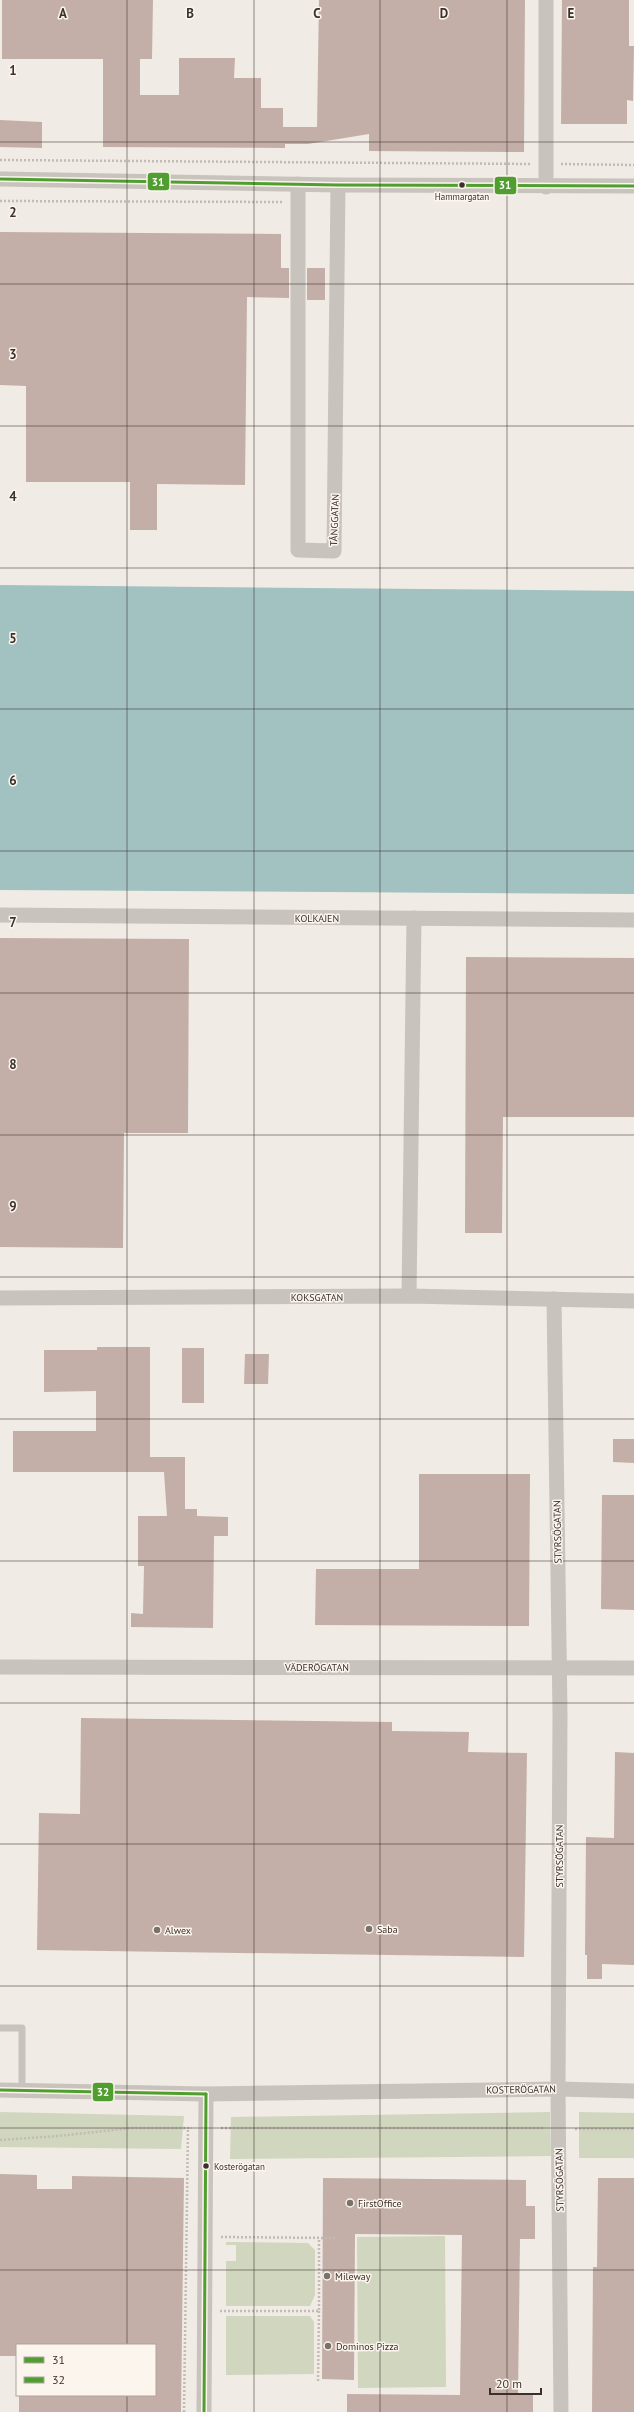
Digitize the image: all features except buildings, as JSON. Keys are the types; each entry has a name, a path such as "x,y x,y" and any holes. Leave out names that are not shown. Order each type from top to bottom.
{"street":[{"path":"546,0 546,187"},
{"path":"0,179 338,185 546,187 634,186"},
{"name":"TÅNGGATAN","path":"298,184 298,550 334,551 338,185"},
{"name":"KOLKAJEN","path":"0,915 634,920"},
{"path":"409,1296 414,918"},
{"name":"KOKSGATAN","path":"0,1298 409,1296 634,1301"},
{"name":"STYRSÖGATAN","path":"554,1300 559,1667 558,2128 561,2412"},
{"name":"VÄDERÖGATAN","path":"0,1667 634,1668"},
{"name":"KOSTERÖGATAN","path":"0,2090 206,2094 558,2089 634,2091"},
{"path":"204,2412 206,2094"}],"lane":[{"path":"0,2028 22,2028 22,2091"}],"path":[{"path":"0,160 634,164"},
{"path":"0,2140 58,2136 132,2128 558,2128 634,2130"},
{"path":"184,2412 188,2128"},
{"path":"220,2237 335,2238"},
{"path":"318,2381 319,2238"},
{"path":"220,2311 319,2311"}],"green space":[{"path":"0,2112 184,2116 181,2149 0,2147"},
{"path":"550,2112 551,2156 230,2159 231,2117"},
{"path":"579,2112 634,2113 634,2158 579,2158"},
{"path":"445,2236 446,2387 358,2388 357,2237"},
{"path":"226,2242 308,2243 315,2250 315,2295 310,2306 226,2306 226,2261 236,2261 236,2245 226,2245"},
{"path":"226,2316 310,2316 314,2322 314,2374 226,2375"}],"water":[{"path":"0,585 634,591 634,894 0,890"}],"transit line":[{"name":"31","path":"0,179 338,185 634,186"},
{"name":"32","path":"0,2090 206,2094"},
{"name":"32","path":"204,2412 206,2094"}],"place":[{"name":"Hammargatan","path":"462,185"},
{"name":"Saba","path":"369,1929"},
{"name":"Alwex","path":"157,1930"},
{"name":"Kosterögatan","path":"206,2166"},
{"name":"FirstOffice","path":"350,2203"},
{"name":"Mileway","path":"327,2276"},
{"name":"Dominos Pizza","path":"328,2346"}]}
